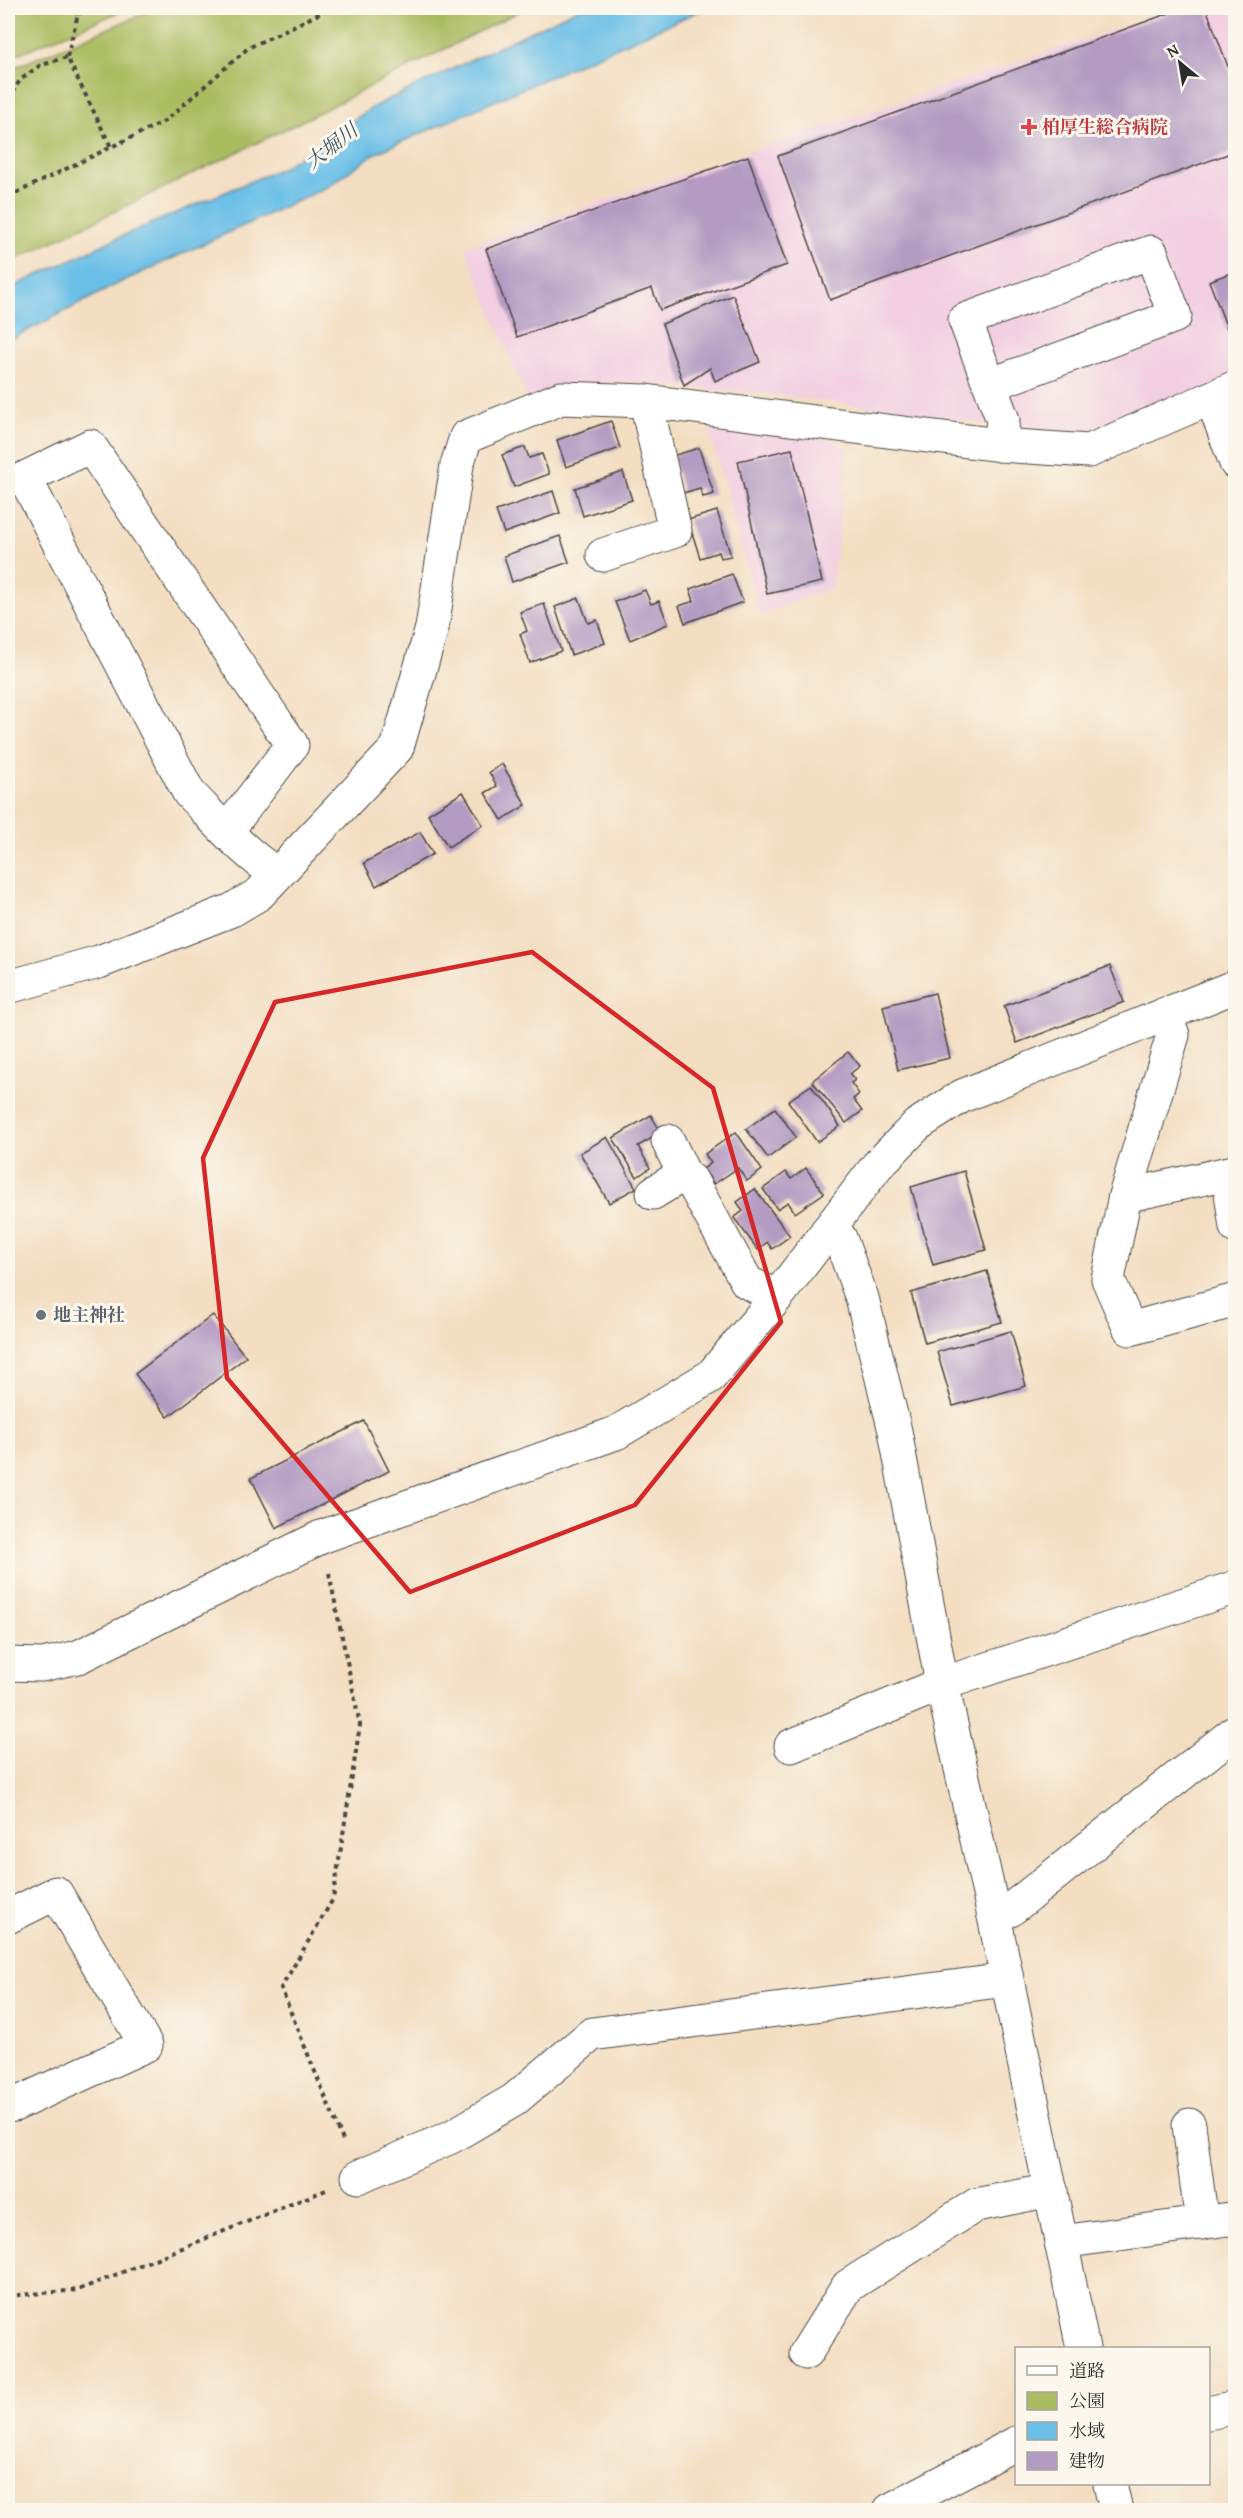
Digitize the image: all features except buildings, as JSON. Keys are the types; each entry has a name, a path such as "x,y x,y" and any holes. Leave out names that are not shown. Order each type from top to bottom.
{"street":[{"path":"990,385 1175,316 1151,252 965,320 1003,420 1000,446"},
{"path":"8,987 99,962 232,910 259,894 397,748 432,628 457,465 466,437 561,398 646,401 1000,446 1089,451 1224,393 1236,463"},
{"path":"603,555 675,531 646,401"},
{"path":"227,831 292,745 90,446 25,478 189,793 227,831 267,868 277,873"},
{"path":"8,1664 42,1665 78,1657 321,1537 616,1433 711,1376 777,1297 877,1166 917,1125 962,1096 1236,986"},
{"path":"1165,1014 1173,1035 1125,1196 1108,1279 1131,1329 1236,1300"},
{"path":"668,1141 684,1174 691,1180 747,1282 777,1297"},
{"path":"1125,1196 1228,1173 1236,1227"},
{"path":"653,1193 684,1174"},
{"path":"827,1231 840,1238 862,1298 895,1431 942,1684 994,1916 1083,2347"},
{"path":"791,1746 942,1684 1236,1587"},
{"path":"994,1916 1010,1910 1236,1731"},
{"path":"8,1917 56,1893 146,2045 14,2105 8,2100"},
{"path":"358,2177 451,2137 514,2100 592,2034 1006,1980"},
{"path":"1190,2125 1203,2223"},
{"path":"806,2353 848,2286 976,2205 1051,2190"},
{"path":"1061,2242 1236,2218"},
{"path":"1210,2413 1236,2407"},
{"path":"890,2511 1015,2444"},
{"path":"1110,2485 1116,2511"}],"path":[{"path":"69,8 78,15"},
{"path":"91,8 78,15 68,57 111,147"},
{"path":"8,197 165,121 248,48 331,8"},
{"path":"8,101 20,80 39,66 68,57"},
{"path":"8,2296 78,2290 358,2177 281,1988 333,1899 360,1725 321,1537"}],"highlighted area":[{"path":"532,952 713,1088 781,1322 635,1505 410,1592 227,1378 203,1158 275,1002"}],"shaded area":[{"name":"柏厚生総合病院","path":"1179,8 1235,8 1235,380 1100,439 779,395 614,381 527,399 465,247"},
{"path":"708,425 836,441 847,451 832,587 760,615"}],"green space":[{"path":"8,8 129,8 8,58"},
{"path":"157,8 526,8 300,122 8,263 8,70"}],"water":[{"name":"大堀川","path":"580,8 706,8 374,154 327,187 119,283 8,341 8,289 113,240 282,168 375,106"}],"place":[{"name":"柏厚生総合病院","path":"1029,127"},
{"name":"地主神社","path":"41,1315"}]}
